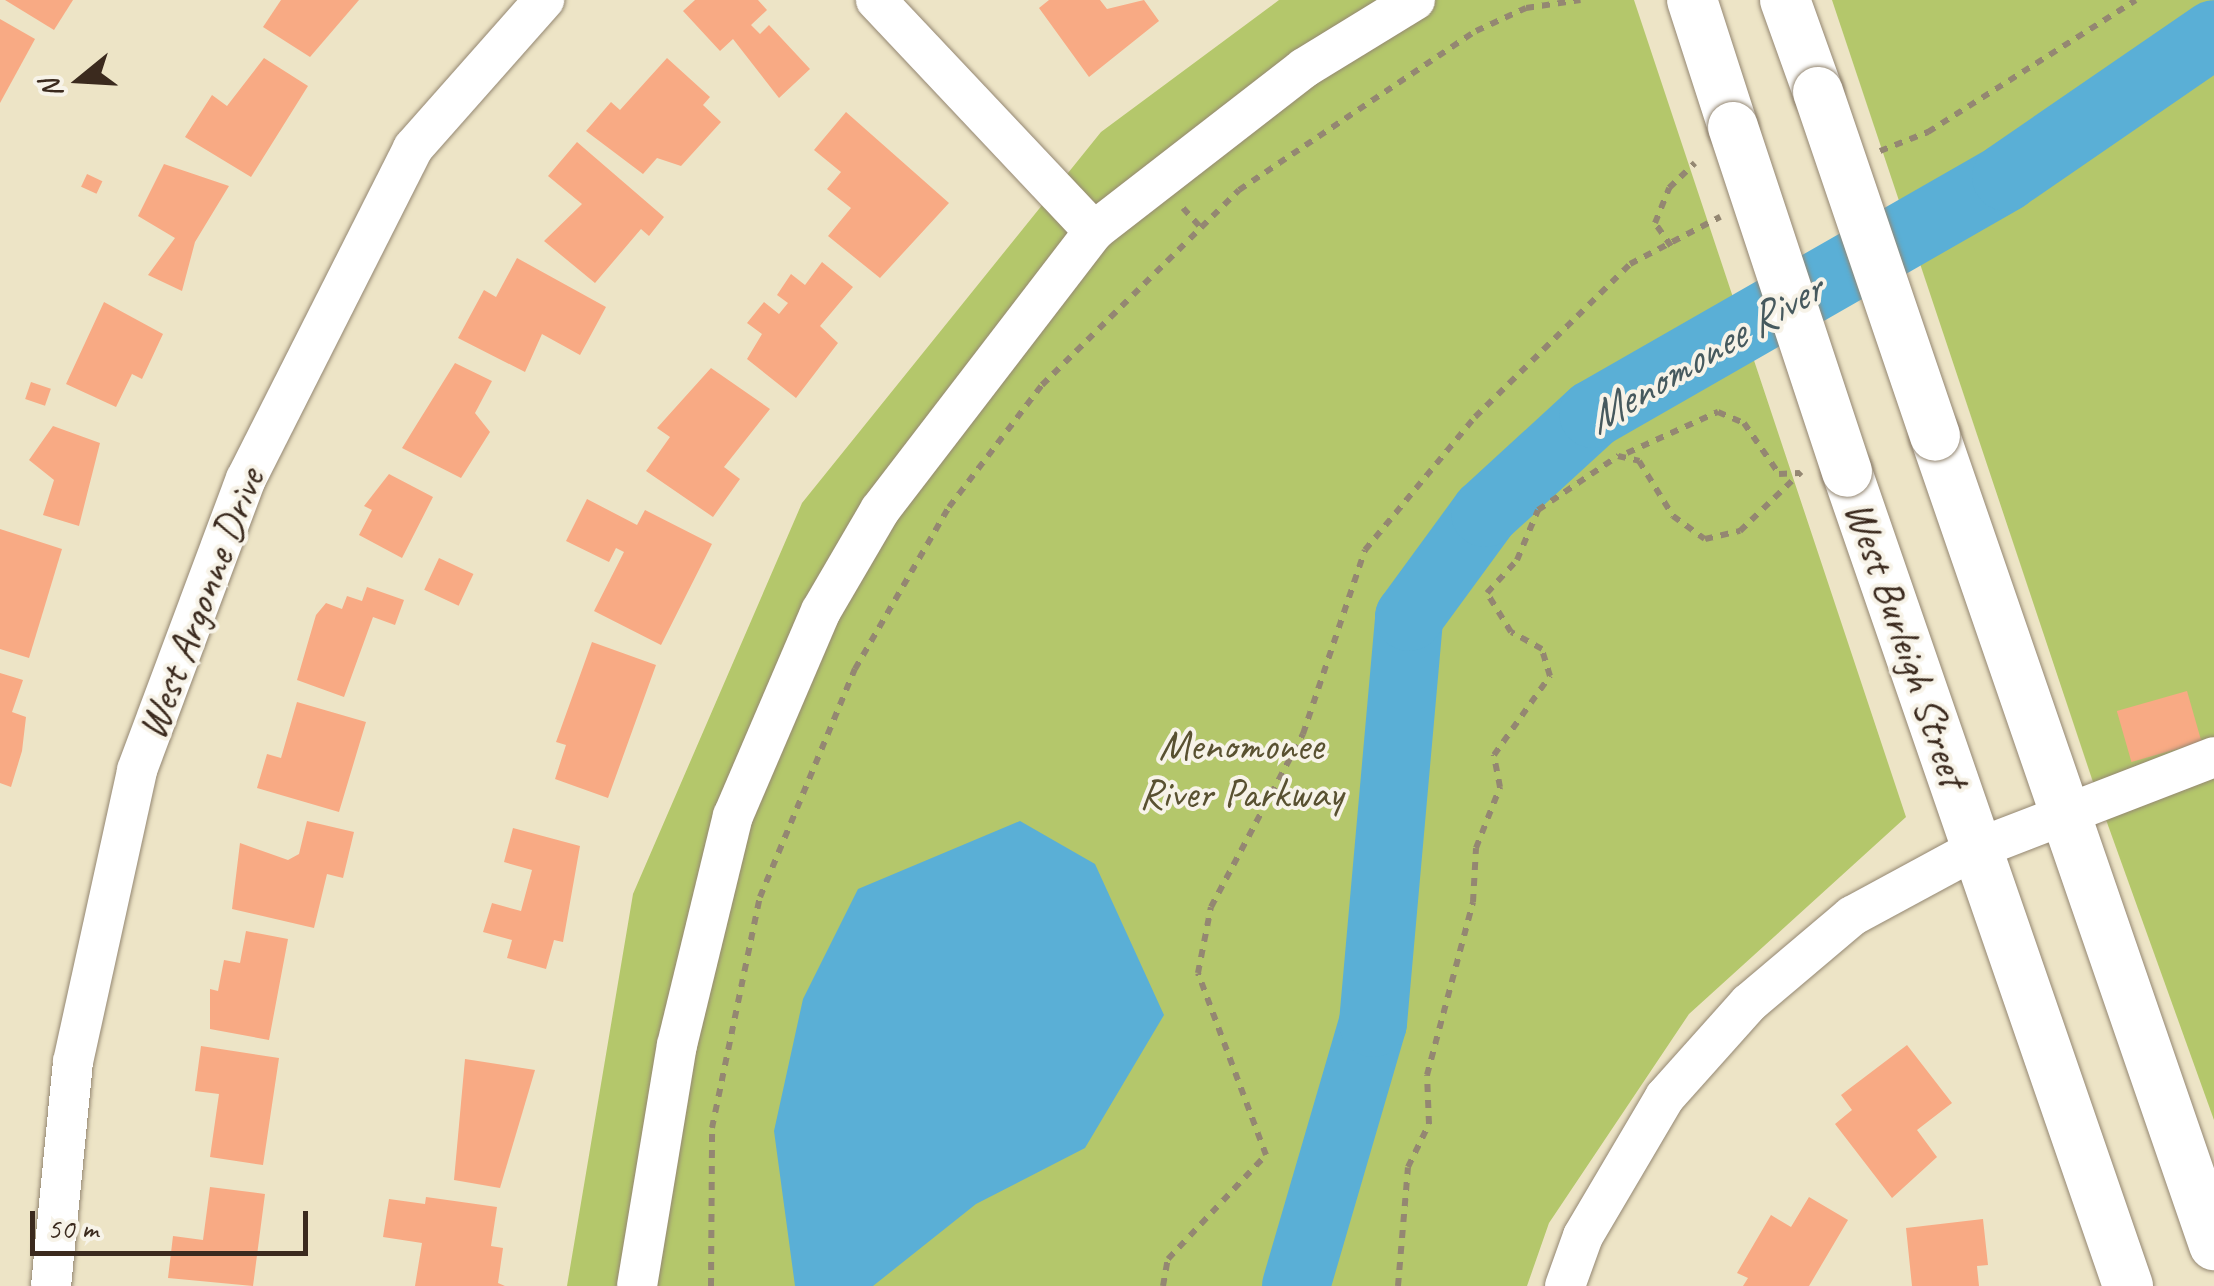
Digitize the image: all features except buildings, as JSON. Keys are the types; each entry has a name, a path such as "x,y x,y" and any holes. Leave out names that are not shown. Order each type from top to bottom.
{"main road":[{"name":"West Burleigh Street","path":"1692,0 1733,126 1824,472 1976,849 2128,1286"},
{"path":"1785,0 2214,1245"}],"street":[{"name":"West Argonne Drive","path":"51,1286 74,1062 137,770 246,479 414,148 544,0"},
{"path":"876,0 1094,231"},
{"path":"637,1286 699,938 776,708 880,510 1094,231 1304,68 1414,0"},
{"path":"1566,1286 1584,1236 1664,1097 1749,1002 1852,916 1976,849 2214,757"}],"path":[{"path":"711,1286 722,1050 760,897 855,668 949,508 1042,386 1239,190 1476,31 1526,8 1580,0"},
{"path":"1858,160 1928,132 2136,0"},
{"path":"1670,246 1655,222 1670,188 1695,163"},
{"path":"1163,1286 1168,1259 1266,1155 1198,974 1211,907 1303,734 1365,550 1475,417 1630,264 1736,210"},
{"path":"1398,1286 1408,1167 1430,1124 1427,1075 1473,902 1476,848 1497,802 1494,755 1550,676 1542,649 1511,632 1487,592 1517,560 1538,510 1584,472 1718,412 1744,423 1778,474 1824,472"},
{"path":"1627,454 1673,516 1704,539 1740,531 1824,472"}],"green space":[{"name":"Menomonee River Parkway","path":"1279,0 1634,0 1906,817 1689,1014 1549,1223 1527,1286 567,1286 633,894 802,503 1101,132"},
{"path":"1832,0 2214,0 2214,1120 2100,803"}],"water":[{"path":"1020,821 1095,864 1164,1015 1085,1148 976,1204 873,1286 795,1286 774,1131 803,999 858,889"}],"waterway":[{"name":"Menomonee River","path":"1296,1286 1373,1023 1409,617 1485,513 1593,414 2006,177 2214,34"}]}
